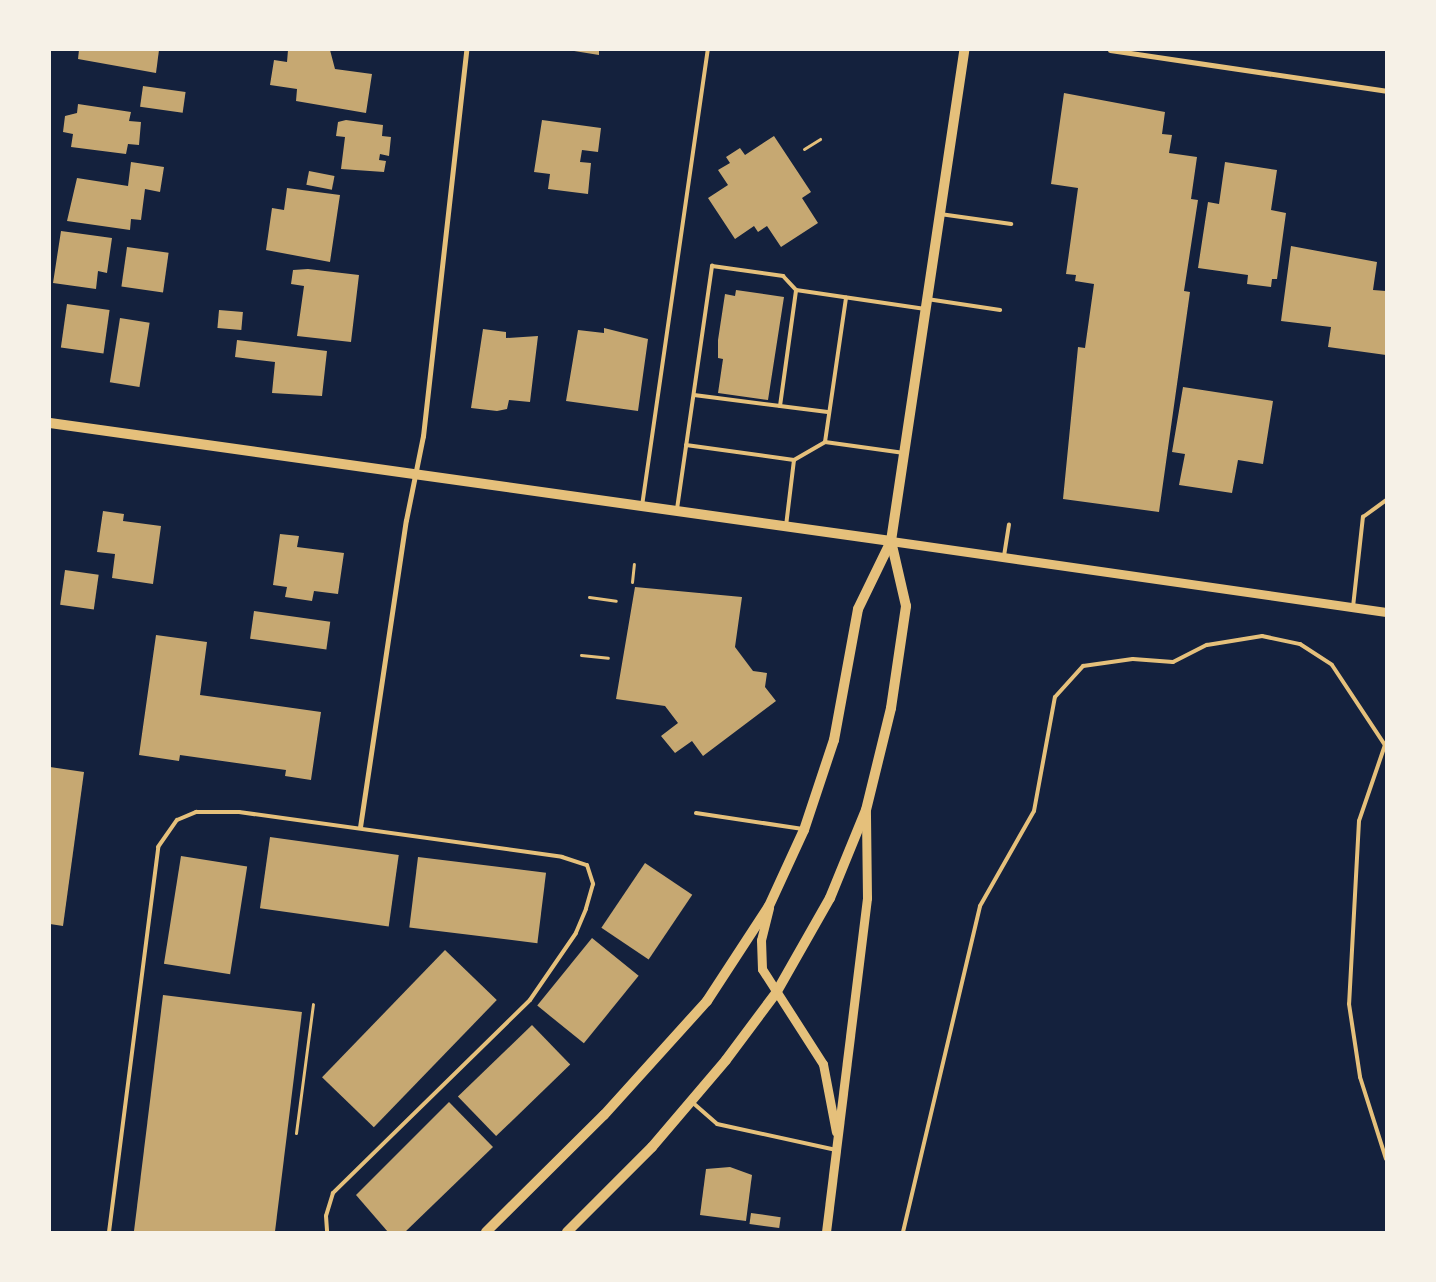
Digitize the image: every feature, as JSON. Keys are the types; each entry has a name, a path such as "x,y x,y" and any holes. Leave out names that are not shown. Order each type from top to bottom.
{"main road":[{"path":"486,1232 666,1049 707,1001 769,906 804,830 834,740 858,609 891,541 964,50"},
{"path":"50,423 891,541"},
{"path":"567,1232 692,1102 776,993 830,898 866,810 891,708 906,606 891,541"}],"street":[{"path":"360,827 406,520 417,475 466,50"},
{"path":"1110,50 1386,91"},
{"path":"891,541 1386,612"},
{"path":"826,1232 867,898 866,810"},
{"path":"769,906 759,954 762,969 823,1064 837,1146"}],"lane":[{"path":"642,506 708,50"},
{"path":"940,214 1012,224"},
{"path":"677,511 712,266 783,276 796,290 846,298 1000,310"},
{"path":"780,406 796,290"},
{"path":"825,442 846,298"},
{"path":"694,394 828,412"},
{"path":"686,445 794,460 825,442 904,453"},
{"path":"786,526 794,460"},
{"path":"1354,607 1363,517 1386,500"},
{"path":"1004,558 1009,524"},
{"path":"904,1232 980,906 1034,811 1055,697 1083,666 1133,659 1173,662 1207,645 1262,636 1300,644 1332,666 1385,744 1359,821 1349,1004 1360,1077 1386,1159"},
{"path":"109,1232 158,847 177,820 196,812 239,812 360,827 562,857 587,865 593,884 576,933 530,1000 333,1193 326,1216 327,1232"},
{"path":"696,813 804,830"},
{"path":"692,1102 717,1124 837,1146"}],"path":[{"path":"804,149 820,139"},
{"path":"632,582 634,564"},
{"path":"589,597 616,602"},
{"path":"581,655 608,658"},
{"path":"296,1133 313,1004"}],"building":[{"path":"79,50 159,50 156,73 78,59"},
{"path":"288,50 330,50 335,69 372,74 366,113 296,101 297,89 270,85 274,60 287,62"},
{"path":"568,50 599,50 599,55"},
{"path":"143,86 186,92 183,113 140,107"},
{"path":"1064,93 1165,112 1162,134 1172,135 1169,153 1197,157 1191,199 1198,200 1184,291 1190,292 1159,512 1063,499 1078,347 1085,348 1094,284 1075,281 1076,275 1066,274 1078,188 1051,184"},
{"path":"78,104 131,112 129,121 141,122 139,145 128,144 126,154 71,147 73,134 63,132 65,116 77,113"},
{"path":"346,120 383,125 382,136 391,137 389,156 380,154 379,160 386,161 384,172 341,169 345,137 336,136 338,122"},
{"path":"542,120 601,128 598,152 582,150 580,162 591,163 588,194 548,189 550,174 534,172"},
{"path":"774,136 811,192 802,198 818,223 781,247 767,226 758,232 754,226 735,239 708,198 728,185 718,170 730,163 726,157 740,148 745,155"},
{"path":"131,162 164,167 160,192 145,189 141,220 131,219 130,230 67,221 77,178 128,186"},
{"path":"1225,162 1277,170 1271,210 1286,213 1277,279 1272,279 1271,287 1247,284 1248,275 1198,268 1208,202 1219,204"},
{"path":"309,171 335,176 332,190 306,185"},
{"path":"287,188 340,195 330,262 266,250 272,208 284,210"},
{"path":"61,231 112,238 107,273 98,271 96,289 53,283"},
{"path":"1291,246 1377,262 1373,290 1386,291 1386,355 1328,347 1331,327 1281,321"},
{"path":"127,247 169,253 163,292 121,287"},
{"path":"308,269 359,275 351,342 297,336 304,286 291,284 293,270"},
{"path":"736,290 784,297 768,400 718,393 723,359 718,358 718,340 725,294 735,296"},
{"path":"67,304 110,310 103,354 61,348"},
{"path":"219,310 243,312 241,330 217,328"},
{"path":"120,318 150,323 139,387 110,382"},
{"path":"604,328 648,339 638,411 566,401 578,330 604,333"},
{"path":"483,329 506,332 506,338 538,336 530,402 509,400 507,409 497,411 471,408"},
{"path":"237,340 327,351 322,396 272,393 275,362 235,357"},
{"path":"1183,387 1273,401 1263,464 1238,460 1232,493 1179,485 1185,454 1172,452"},
{"path":"103,511 124,514 123,521 161,526 153,584 112,578 115,554 97,552"},
{"path":"280,534 299,536 297,547 344,553 338,594 314,591 312,601 285,597 287,587 273,585"},
{"path":"65,570 99,575 94,609 60,605"},
{"path":"635,587 742,597 735,647 753,671 767,673 765,687 776,701 703,756 692,741 675,753 661,736 678,723 665,706 616,699"},
{"path":"254,611 330,622 326,649 250,639"},
{"path":"156,635 207,642 200,695 321,712 311,780 285,776 286,770 180,755 179,761 139,755"},
{"path":"50,767 84,772 63,926 50,924"},
{"path":"270,837 399,855 389,926 260,908"},
{"path":"181,856 247,866 230,974 164,964"},
{"path":"418,857 546,873 537,943 409,927"},
{"path":"645,863 692,895 649,960 601,928"},
{"path":"592,938 639,976 584,1043 537,1006"},
{"path":"445,950 497,1000 374,1127 322,1077"},
{"path":"163,995 302,1012 275,1232 134,1232"},
{"path":"532,1025 570,1065 496,1136 458,1097"},
{"path":"449,1102 493,1147 405,1232 388,1232 356,1195"},
{"path":"730,1167 752,1175 746,1221 700,1215 706,1169"},
{"path":"751,1213 781,1217 779,1228 749,1224"}]}
